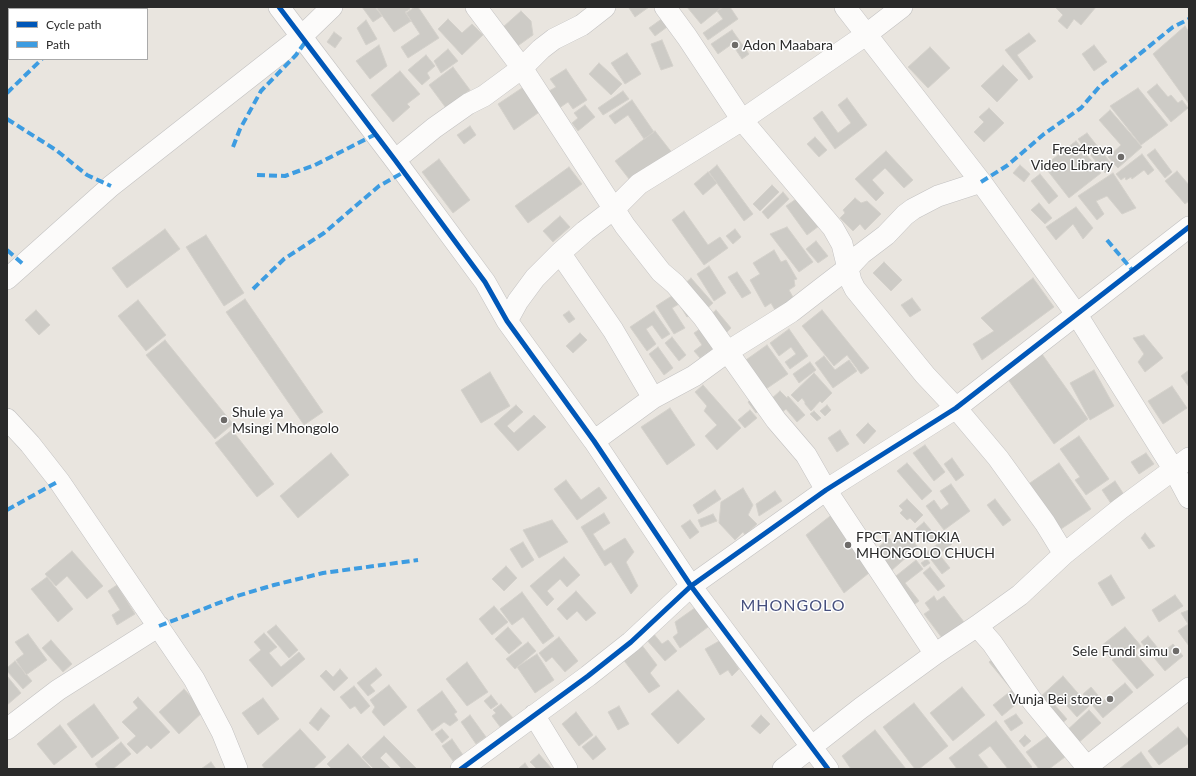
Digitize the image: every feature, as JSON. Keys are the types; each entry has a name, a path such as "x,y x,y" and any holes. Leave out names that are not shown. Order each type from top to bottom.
{"street":[{"path":"279,7 485,282 506,320 594,441 691,586 828,769"},
{"path":"7,279 111,186 302,36 332,7"},
{"path":"476,7 522,68 615,208 625,226 661,272 676,284 703,317 776,420 806,455 826,490 935,654"},
{"path":"395,160 434,128 468,104 484,96 522,68 541,49 554,39 582,25 605,7"},
{"path":"665,7 687,37 742,120 833,228 842,244 851,281 855,289 925,376 956,408 998,458 1045,523 1064,554"},
{"path":"845,7 981,182 1182,464 1189,498"},
{"path":"506,320 518,301 536,278 560,252 615,208 639,184 742,120 867,34 902,7"},
{"path":"594,441 652,398 694,376 727,352 790,312 848,268 861,254 886,235 905,215 913,209 938,196 981,182"},
{"path":"461,769 588,676 631,642 691,586 826,490 956,408 1189,228"},
{"path":"560,252 613,330 652,398"},
{"path":"7,419 30,444 59,482 194,679 222,732 237,769"},
{"path":"783,769 861,708 1020,595 1064,554 1120,509 1182,464"},
{"path":"7,729 58,690 159,626"},
{"path":"977,626 992,643 1033,702 1085,768 1189,688"},
{"path":"534,715 567,769"}],"building":[{"path":"362,7 375,7 382,16 373,22"},
{"path":"376,7 408,7 410,9 405,12 411,21 394,32"},
{"path":"415,7 418,7 439,38 408,58 401,47 420,34 406,13"},
{"path":"649,7 635,17 629,8"},
{"path":"687,7 722,7 701,24"},
{"path":"724,7 730,7 738,19 708,40 703,33 723,19 717,11"},
{"path":"1055,7 1096,7 1081,25 1074,19 1067,29 1058,21 1063,15"},
{"path":"521,11 531,21 533,35 512,50 502,28"},
{"path":"670,13 667,27 655,36 649,28"},
{"path":"448,19 462,33 472,24 483,35 462,55 438,29"},
{"path":"366,20 377,39 366,45 357,28"},
{"path":"1185,26 1189,32 1189,104 1153,54"},
{"path":"732,30 749,54 742,59 732,44 718,54 711,44"},
{"path":"334,32 342,38 335,48 327,42"},
{"path":"1029,33 1036,41 1017,55 1033,77 1029,80 1005,50"},
{"path":"662,40 673,66 661,70 651,44"},
{"path":"379,45 387,66 370,79 356,61"},
{"path":"1094,45 1107,62 1094,71 1082,54"},
{"path":"930,47 950,68 928,88 908,67"},
{"path":"448,49 458,61 441,73 434,61"},
{"path":"627,53 641,74 625,84 611,63"},
{"path":"426,55 435,66 427,73 430,78 422,85 408,70"},
{"path":"599,63 622,84 611,95 589,74"},
{"path":"1003,65 1018,80 997,102 981,86"},
{"path":"453,67 470,90 446,108 429,85"},
{"path":"566,69 587,100 573,109 568,102 555,111 549,91 556,87 550,79"},
{"path":"400,71 420,94 407,104 410,107 393,122 371,95"},
{"path":"528,84 545,108 514,130 498,104"},
{"path":"1157,84 1168,97 1171,95 1178,103 1182,100 1188,108 1171,122 1147,92"},
{"path":"1138,88 1168,125 1141,145 1110,106"},
{"path":"623,91 629,99 603,115 598,108"},
{"path":"847,98 867,125 835,149 813,118 822,111 838,133 851,123 838,105"},
{"path":"632,100 654,132 644,139 628,115 615,124 609,116"},
{"path":"585,105 595,117 578,131 572,123 578,118 574,113"},
{"path":"989,108 1004,123 984,142 974,132 984,122 979,117"},
{"path":"1110,110 1142,147 1118,168 1108,157 1121,145 1099,120"},
{"path":"470,126 476,135 464,144 457,135"},
{"path":"655,131 673,154 633,184 615,161"},
{"path":"1087,133 1113,166 1105,173 1078,139"},
{"path":"815,137 827,150 819,157 807,144"},
{"path":"1076,141 1101,173 1069,198 1044,166"},
{"path":"1155,149 1172,172 1165,178 1147,155"},
{"path":"886,151 913,180 904,188 885,168 872,180 884,193 876,201 855,179"},
{"path":"1142,154 1154,170 1148,175 1144,170 1132,179 1131,177 1126,180 1125,177 1121,180 1116,174"},
{"path":"439,159 470,200 453,213 422,172"},
{"path":"717,165 753,214 744,221 709,172"},
{"path":"1020,165 1030,174 1024,182 1013,173"},
{"path":"569,167 582,184 528,223 515,206"},
{"path":"1177,171 1189,185 1189,201 1185,204 1165,181"},
{"path":"708,172 717,183 703,195 694,184"},
{"path":"1113,173 1136,208 1122,214 1107,196 1096,201 1104,214 1097,220 1078,196"},
{"path":"1040,174 1058,196 1049,204 1031,181"},
{"path":"772,185 779,192 760,211 753,204"},
{"path":"783,192 789,199 768,219 762,212"},
{"path":"802,195 823,223 807,235 786,206"},
{"path":"855,198 861,203 867,201 881,214 865,230 860,224 853,231 840,218 845,213 843,210"},
{"path":"1039,203 1052,218 1045,224 1031,210"},
{"path":"1076,207 1093,228 1083,239 1073,224 1056,240 1046,227"},
{"path":"684,211 708,245 720,237 728,248 704,265 672,220"},
{"path":"560,216 570,227 553,242 543,231"},
{"path":"787,227 813,262 799,272 770,234"},
{"path":"165,229 180,249 127,288 112,268"},
{"path":"735,229 741,237 733,244 726,236"},
{"path":"206,235 244,293 224,306 186,247"},
{"path":"816,241 828,256 818,263 806,249"},
{"path":"774,250 781,262 786,260 797,279 794,280 795,286 789,290 794,299 775,310 771,303 765,307 750,280 760,274 753,263"},
{"path":"884,262 902,280 891,291 873,273"},
{"path":"709,266 726,293 714,301 697,274"},
{"path":"737,272 751,293 742,298 728,277"},
{"path":"691,278 713,303 702,313 680,288"},
{"path":"1033,278 1054,307 982,360 973,344 994,331 981,318"},
{"path":"678,292 692,314 687,317 679,304 672,308 685,328 674,334 656,306"},
{"path":"912,298 921,310 910,317 901,305"},
{"path":"245,299 323,412 304,425 226,312"},
{"path":"138,300 166,335 146,351 118,316"},
{"path":"36,310 50,325 39,335 25,320"},
{"path":"716,310 731,328 724,335 708,317"},
{"path":"822,310 869,368 861,374 847,355 834,366 802,326"},
{"path":"569,311 575,319 569,323 563,315"},
{"path":"654,311 670,334 662,339 652,325 646,329 656,344 647,351 630,327"},
{"path":"703,327 717,346 700,358 694,351 702,345 694,333"},
{"path":"789,329 808,356 790,369 785,362 796,354 791,347 779,356 770,343"},
{"path":"580,333 587,340 573,353 566,346"},
{"path":"1144,335 1163,358 1145,372 1138,362 1144,354 1133,338"},
{"path":"672,337 686,355 679,361 665,343"},
{"path":"165,340 233,424 215,439 146,355"},
{"path":"767,345 788,374 763,391 743,362"},
{"path":"658,347 673,368 664,375 649,354"},
{"path":"1042,354 1088,419 1054,444 1007,378"},
{"path":"824,356 835,370 849,360 857,371 833,388 815,363"},
{"path":"810,362 816,370 799,383 793,374"},
{"path":"1094,370 1114,406 1090,420 1070,383"},
{"path":"1189,370 1189,387 1181,376"},
{"path":"490,372 510,406 481,423 461,390"},
{"path":"814,373 832,393 822,403 820,401 811,411 802,398 798,402 791,395"},
{"path":"703,385 741,428 717,450 705,436 717,425 704,411 707,406 695,392"},
{"path":"1172,386 1187,408 1163,424 1148,401"},
{"path":"780,391 787,398 788,396 805,415 797,422 786,409 781,413 770,400"},
{"path":"755,396 764,408 756,413 748,402"},
{"path":"516,405 523,412 507,426 514,433 534,415 546,427 518,451 494,424"},
{"path":"827,405 831,410 825,416 820,411"},
{"path":"670,408 695,445 667,465 641,427"},
{"path":"750,410 757,418 745,428 738,420"},
{"path":"814,411 821,418 817,421 810,414"},
{"path":"868,423 876,431 864,444 856,435"},
{"path":"232,430 274,484 257,497 215,443"},
{"path":"840,430 849,444 837,452 828,438"},
{"path":"1079,436 1109,479 1086,495 1075,480 1080,477 1060,449"},
{"path":"925,445 945,472 934,481 913,453"},
{"path":"331,453 349,475 298,518 280,496"},
{"path":"1146,453 1154,464 1139,474 1131,462"},
{"path":"952,458 964,475 956,481 944,464"},
{"path":"907,463 932,491 922,500 897,471"},
{"path":"1059,463 1091,509 1058,531 1027,485"},
{"path":"566,480 581,500 599,487 607,498 577,520 554,489"},
{"path":"1115,481 1125,496 1112,505 1102,490"},
{"path":"951,484 970,511 944,530 926,506 934,500 941,510 949,504 940,491"},
{"path":"743,488 753,505 748,515 757,524 745,535 743,532 735,540 719,523 721,502"},
{"path":"715,490 721,499 698,514 693,505"},
{"path":"775,491 782,501 759,516 756,504"},
{"path":"907,499 923,515 915,523 910,518 907,520 900,513 903,510 899,506"},
{"path":"995,499 1011,520 1003,526 987,505"},
{"path":"604,513 610,523 593,534 604,551 625,538 634,552 626,562 638,586 631,594 611,562 605,566 581,527"},
{"path":"834,513 874,569 844,593 806,535"},
{"path":"713,514 717,521 701,527 698,520"},
{"path":"552,520 568,542 539,558 523,530"},
{"path":"690,520 699,532 690,539 681,526"},
{"path":"924,522 936,536 928,543 916,529"},
{"path":"905,532 918,547 891,571 873,552 889,538 893,543"},
{"path":"1145,533 1155,546 1149,549 1141,538"},
{"path":"946,537 952,544 939,554 950,568 942,574 926,553"},
{"path":"523,542 534,560 522,568 510,549"},
{"path":"72,551 103,586 87,599 67,576 56,586 45,574"},
{"path":"564,557 580,575 567,587 560,579 547,591 554,599 547,606 530,586"},
{"path":"927,559 930,563 924,567 921,563"},
{"path":"916,560 923,569 905,583 919,601 911,607 891,580"},
{"path":"506,566 517,578 504,591 492,579"},
{"path":"930,567 945,586 938,591 923,573"},
{"path":"1111,575 1125,598 1112,606 1098,583"},
{"path":"47,577 73,609 58,622 31,589"},
{"path":"117,585 135,614 117,625 112,615 120,610 108,591"},
{"path":"576,591 596,613 586,621 577,611 567,620 557,609"},
{"path":"522,592 554,636 543,644 523,617 512,625 500,609"},
{"path":"1175,595 1183,606 1159,622 1152,610"},
{"path":"934,596 937,601 944,596 964,622 942,638 924,614 930,610 925,603"},
{"path":"699,605 712,624 680,648 673,637 678,633 675,622"},
{"path":"494,606 508,622 492,635 479,619"},
{"path":"1189,610 1189,646 1178,631 1188,624 1181,613"},
{"path":"276,625 298,650 289,658 267,632"},
{"path":"508,627 522,643 509,654 495,639"},
{"path":"1125,627 1141,646 1130,655 1123,647 1110,658 1101,646"},
{"path":"264,633 277,647 269,653 281,667 299,652 305,659 272,687 249,660 261,650 254,642"},
{"path":"653,633 662,644 668,640 677,651 665,661 646,639"},
{"path":"28,634 47,660 26,675 16,660 24,654 15,642"},
{"path":"1148,636 1162,653 1173,644 1183,656 1165,671 1141,642"},
{"path":"559,637 578,661 565,672 552,657 546,662 539,653"},
{"path":"51,640 72,664 63,672 42,648"},
{"path":"721,640 739,669 732,676 728,670 720,675 705,649"},
{"path":"528,642 536,651 515,669 506,659"},
{"path":"641,644 657,665 650,673 660,686 649,693 622,658"},
{"path":"1123,651 1129,659 1135,653 1154,675 1137,689 1112,660"},
{"path":"537,654 554,680 535,693 517,667"},
{"path":"995,657 1027,695 1002,716 993,705 1012,690 989,662"},
{"path":"15,661 32,681 23,689 7,671 7,668"},
{"path":"467,662 488,692 467,706 446,679"},
{"path":"376,668 382,675 370,685 375,691 368,696 357,683"},
{"path":"340,669 348,678 334,691 320,676 326,670 333,677"},
{"path":"7,676 21,693 7,705"},
{"path":"1063,676 1089,706 1077,717 1060,698 1053,703 1067,719 1060,725 1038,699"},
{"path":"1125,683 1133,692 1103,718 1083,694 1091,687 1103,701"},
{"path":"389,685 407,707 384,726 372,712 375,707 370,700"},
{"path":"354,686 370,706 361,714 355,706 350,709 340,697"},
{"path":"962,687 985,715 953,741 930,713"},
{"path":"184,689 204,711 179,734 159,712"},
{"path":"678,690 705,719 678,744 651,714"},
{"path":"442,691 457,712 454,714 458,720 450,726 444,722 432,731 417,710"},
{"path":"491,695 498,704 491,709 484,701"},
{"path":"138,697 170,732 151,749 147,745 137,754 127,744 136,736 122,722 138,708 133,702"},
{"path":"263,698 279,719 258,735 242,713"},
{"path":"914,703 948,746 919,769 915,769 883,727"},
{"path":"94,704 119,738 92,758 67,724"},
{"path":"501,704 513,718 501,728 492,716 496,713 493,710"},
{"path":"619,706 629,724 618,730 608,712"},
{"path":"321,708 330,716 318,731 309,723"},
{"path":"1089,710 1101,723 1076,745 1065,732"},
{"path":"576,712 593,735 579,746 562,724"},
{"path":"1016,714 1023,723 1011,731 1004,721"},
{"path":"470,715 486,737 476,744 461,722"},
{"path":"761,715 770,724 760,734 751,726"},
{"path":"996,721 1032,767 1028,769 1008,769 990,746 978,755 989,769 957,769 949,758"},
{"path":"60,725 77,747 54,765 37,744"},
{"path":"1178,727 1189,740 1189,743 1159,765 1148,751"},
{"path":"300,729 326,757 313,769 265,769 262,765"},
{"path":"442,729 449,737 442,743 435,734"},
{"path":"875,730 906,769 851,769 842,756"},
{"path":"1053,732 1069,754 1049,769 1039,769 1026,752"},
{"path":"1025,735 1031,741 1024,747 1019,741"},
{"path":"384,736 417,769 402,769 386,752 380,758 391,769 374,769 362,757"},
{"path":"596,736 606,749 593,760 582,747"},
{"path":"452,739 463,755 453,761 442,746"},
{"path":"121,742 131,754 113,769 99,769 95,764"},
{"path":"348,744 372,769 332,769 327,764"},
{"path":"1141,752 1153,769 1119,769"},
{"path":"539,754 552,769 537,769 530,762"},
{"path":"211,762 216,769 201,769"},
{"path":"525,763 529,769 519,769 519,768"}],"marked path":[{"path":"981,182 1008,165 1044,134 1081,108 1100,86 1173,27 1189,19"},
{"path":"233,147 240,129 261,91 296,55 306,41"},
{"path":"7,93 41,60"},
{"path":"7,119 56,150 87,175 111,186"},
{"path":"257,175 285,176 315,165 376,134"},
{"path":"253,289 284,259 324,233 379,186 404,172"},
{"path":"1107,240 1133,271"},
{"path":"7,250 23,264"},
{"path":"7,510 59,481"},
{"path":"159,626 237,596 274,585 323,573 418,560"}],"cycle path":[{"path":"279,7 485,282 507,321 594,441 691,586 828,769"},
{"path":"461,769 588,676 631,642 691,586 826,490 956,408 1189,227"}],"place":[{"name":"Adon Maabara","path":"735,45"},
{"name":"Free4reva Video Library","path":"1121,157"},
{"name":"Shule ya Msingi Mhongolo","path":"224,420"},
{"name":"FPCT ANTIOKIA MHONGOLO CHUCH","path":"848,545"},
{"name":"Sele Fundi simu","path":"1176,651"},
{"name":"Vunja Bei store","path":"1110,699"}],"district":[{"name":"MHONGOLO","path":"793,606"}]}
